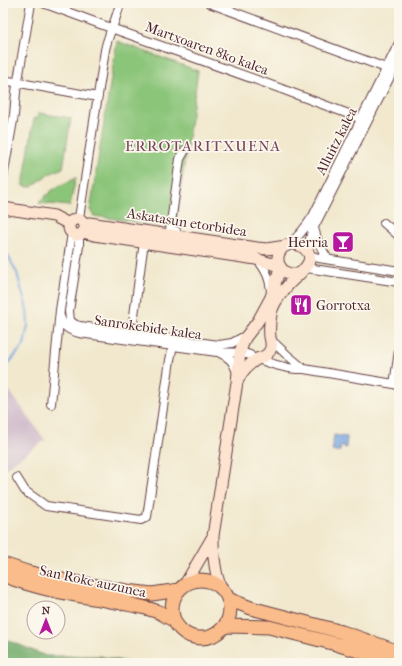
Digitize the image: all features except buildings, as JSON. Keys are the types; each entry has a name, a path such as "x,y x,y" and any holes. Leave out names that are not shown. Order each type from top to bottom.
{"main road":[{"path":"3,564 27,572 67,581 152,594 182,588 193,581 203,580 212,582 221,588 228,599 230,608 229,618 225,626 218,633 208,637 198,638 181,630 175,622 172,611 174,600 182,588"},
{"name":"San Roke auzunea","path":"3,575 14,580 62,593 146,608 159,612 175,622"},
{"path":"228,599 251,608 342,632 399,652"},
{"path":"225,626 268,627 336,644 398,663"}],"street":[{"path":"3,177 31,3"},
{"name":"Martxoaren 8ko kalea","path":"43,3 362,119"},
{"path":"51,404 60,316 78,228 105,50 120,3"},
{"path":"209,3 386,68"},
{"name":"Alluitz kalea","path":"287,245 299,236 308,225 399,43"},
{"name":"Alluitz kalea","path":"308,253 310,238 314,228 399,59"},
{"path":"3,80 98,97"},
{"name":"Askatasun etorbidea","path":"176,232 170,230 180,159 185,150"},
{"name":"Askatasun etorbidea","path":"3,208 54,216 94,235 256,259 280,267"},
{"name":"Askatasun etorbidea","path":"78,228 88,222 257,248 267,249 287,245"},
{"path":"384,223 399,236"},
{"name":"Sanrokebide kalea","path":"78,228 79,246 69,317 70,321 80,326 207,344 227,344 251,349"},
{"path":"314,228 316,239 320,248 328,259"},
{"path":"399,271 328,259 308,253 297,244 287,245 279,252 278,262 280,267 283,271 291,275 303,271 399,282"},
{"path":"132,330 143,249"},
{"path":"251,349 266,355 271,348 271,315 273,307 287,285 303,271 309,260 308,253"},
{"path":"256,259 270,278 271,297"},
{"path":"237,377 243,371 271,297 280,267"},
{"name":"Sanrokebide kalea","path":"60,316 65,327 70,330 219,353 251,349"},
{"path":"221,588 217,577 213,554 213,536 237,377 251,349 255,330 264,331 286,354 304,369"},
{"path":"17,478 25,491 46,506 141,520 147,517 173,345"},
{"path":"251,349 278,366 396,385 399,351"},
{"path":"219,353 232,360 237,377"},
{"path":"182,588 213,536"}],"shaded area":[{"path":"3,382 45,440 3,470"}],"green space":[{"path":"117,41 198,71 175,227 94,216 90,210"},
{"path":"38,113 71,118 63,168 51,173 31,187 23,186 34,118 37,119"},
{"path":"76,177 70,206 39,203 54,189"},
{"path":"3,638 46,656 100,656 131,663 3,663"}],"water":[{"path":"334,435 347,437 346,448 342,447 343,445 341,444 340,451 332,451"}],"waterway":[{"path":"3,246 17,273 27,310 28,325 24,345 3,370"}],"place":[{"name":"Herria","path":"343,242"},
{"name":"Gorrotxa","path":"301,305"}],"district":[{"name":"ERROTARITXUENA","path":"203,146"}]}
